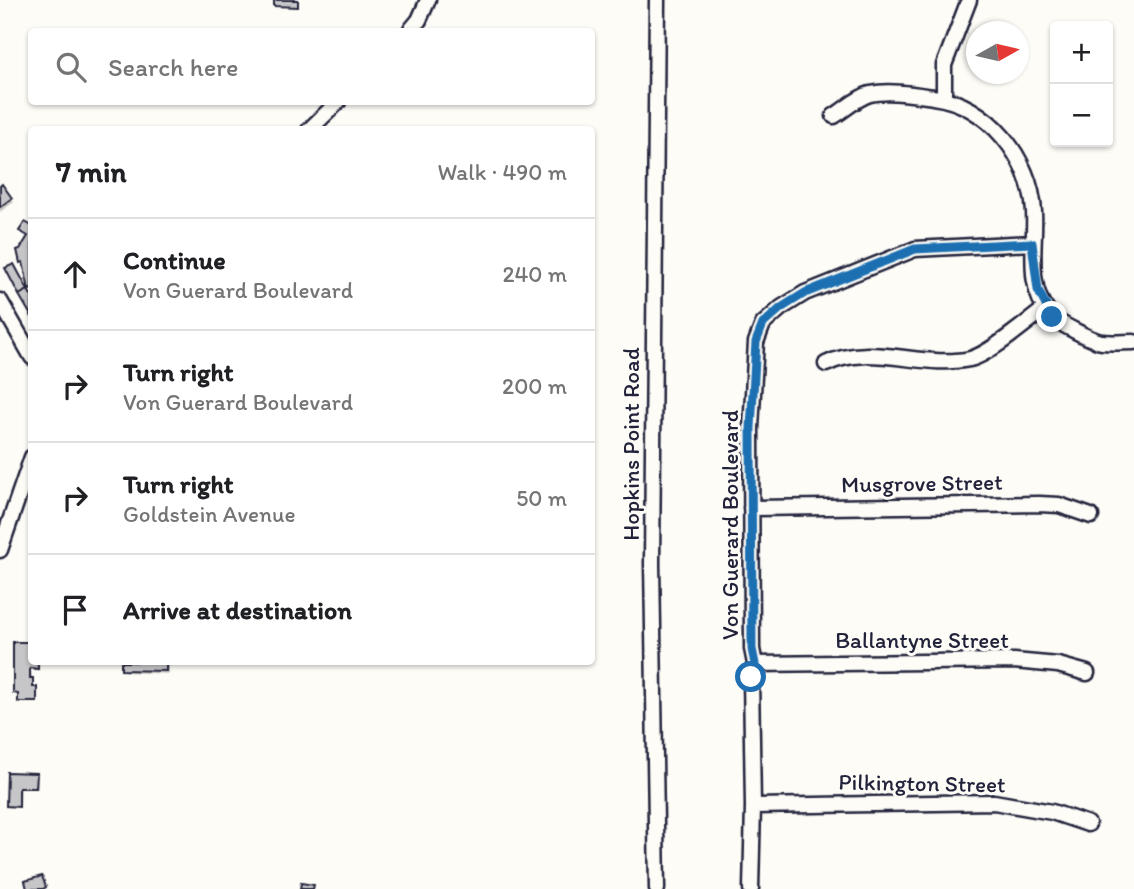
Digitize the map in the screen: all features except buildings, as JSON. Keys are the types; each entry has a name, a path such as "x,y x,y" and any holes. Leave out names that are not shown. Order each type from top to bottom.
{"street":[{"path":"412,28 428,0"},
{"name":"Hopkins Point Road","path":"657,0 652,563 657,889"},
{"path":"944,98 944,65 969,0"},
{"path":"834,116 868,94 901,92 944,98 978,114 1000,132 1021,164 1031,193 1034,213 1032,243 1036,281 1052,317 1100,342 1134,342"},
{"path":"313,126 335,105"},
{"name":"Von Guerard Boulevard","path":"751,889 751,677 755,664 752,649 751,509 754,370 756,342 763,324 781,308 805,293 915,249 1032,243"},
{"path":"0,301 28,350"},
{"path":"826,364 835,359 872,354 925,362 973,359 1046,308"},
{"path":"0,550 28,469"},
{"name":"Musgrove Street","path":"751,509 1039,504 1059,505 1091,516"},
{"name":"Ballantyne Street","path":"755,664 1014,662 1058,665 1087,673"},
{"name":"Pilkington Street","path":"753,806 994,802 1052,812 1088,824"}],"route":[{"path":"751,677 755,664 752,649 751,428 756,342 763,324 781,308 805,293 915,249 1032,243 1038,290 1052,317"}]}
